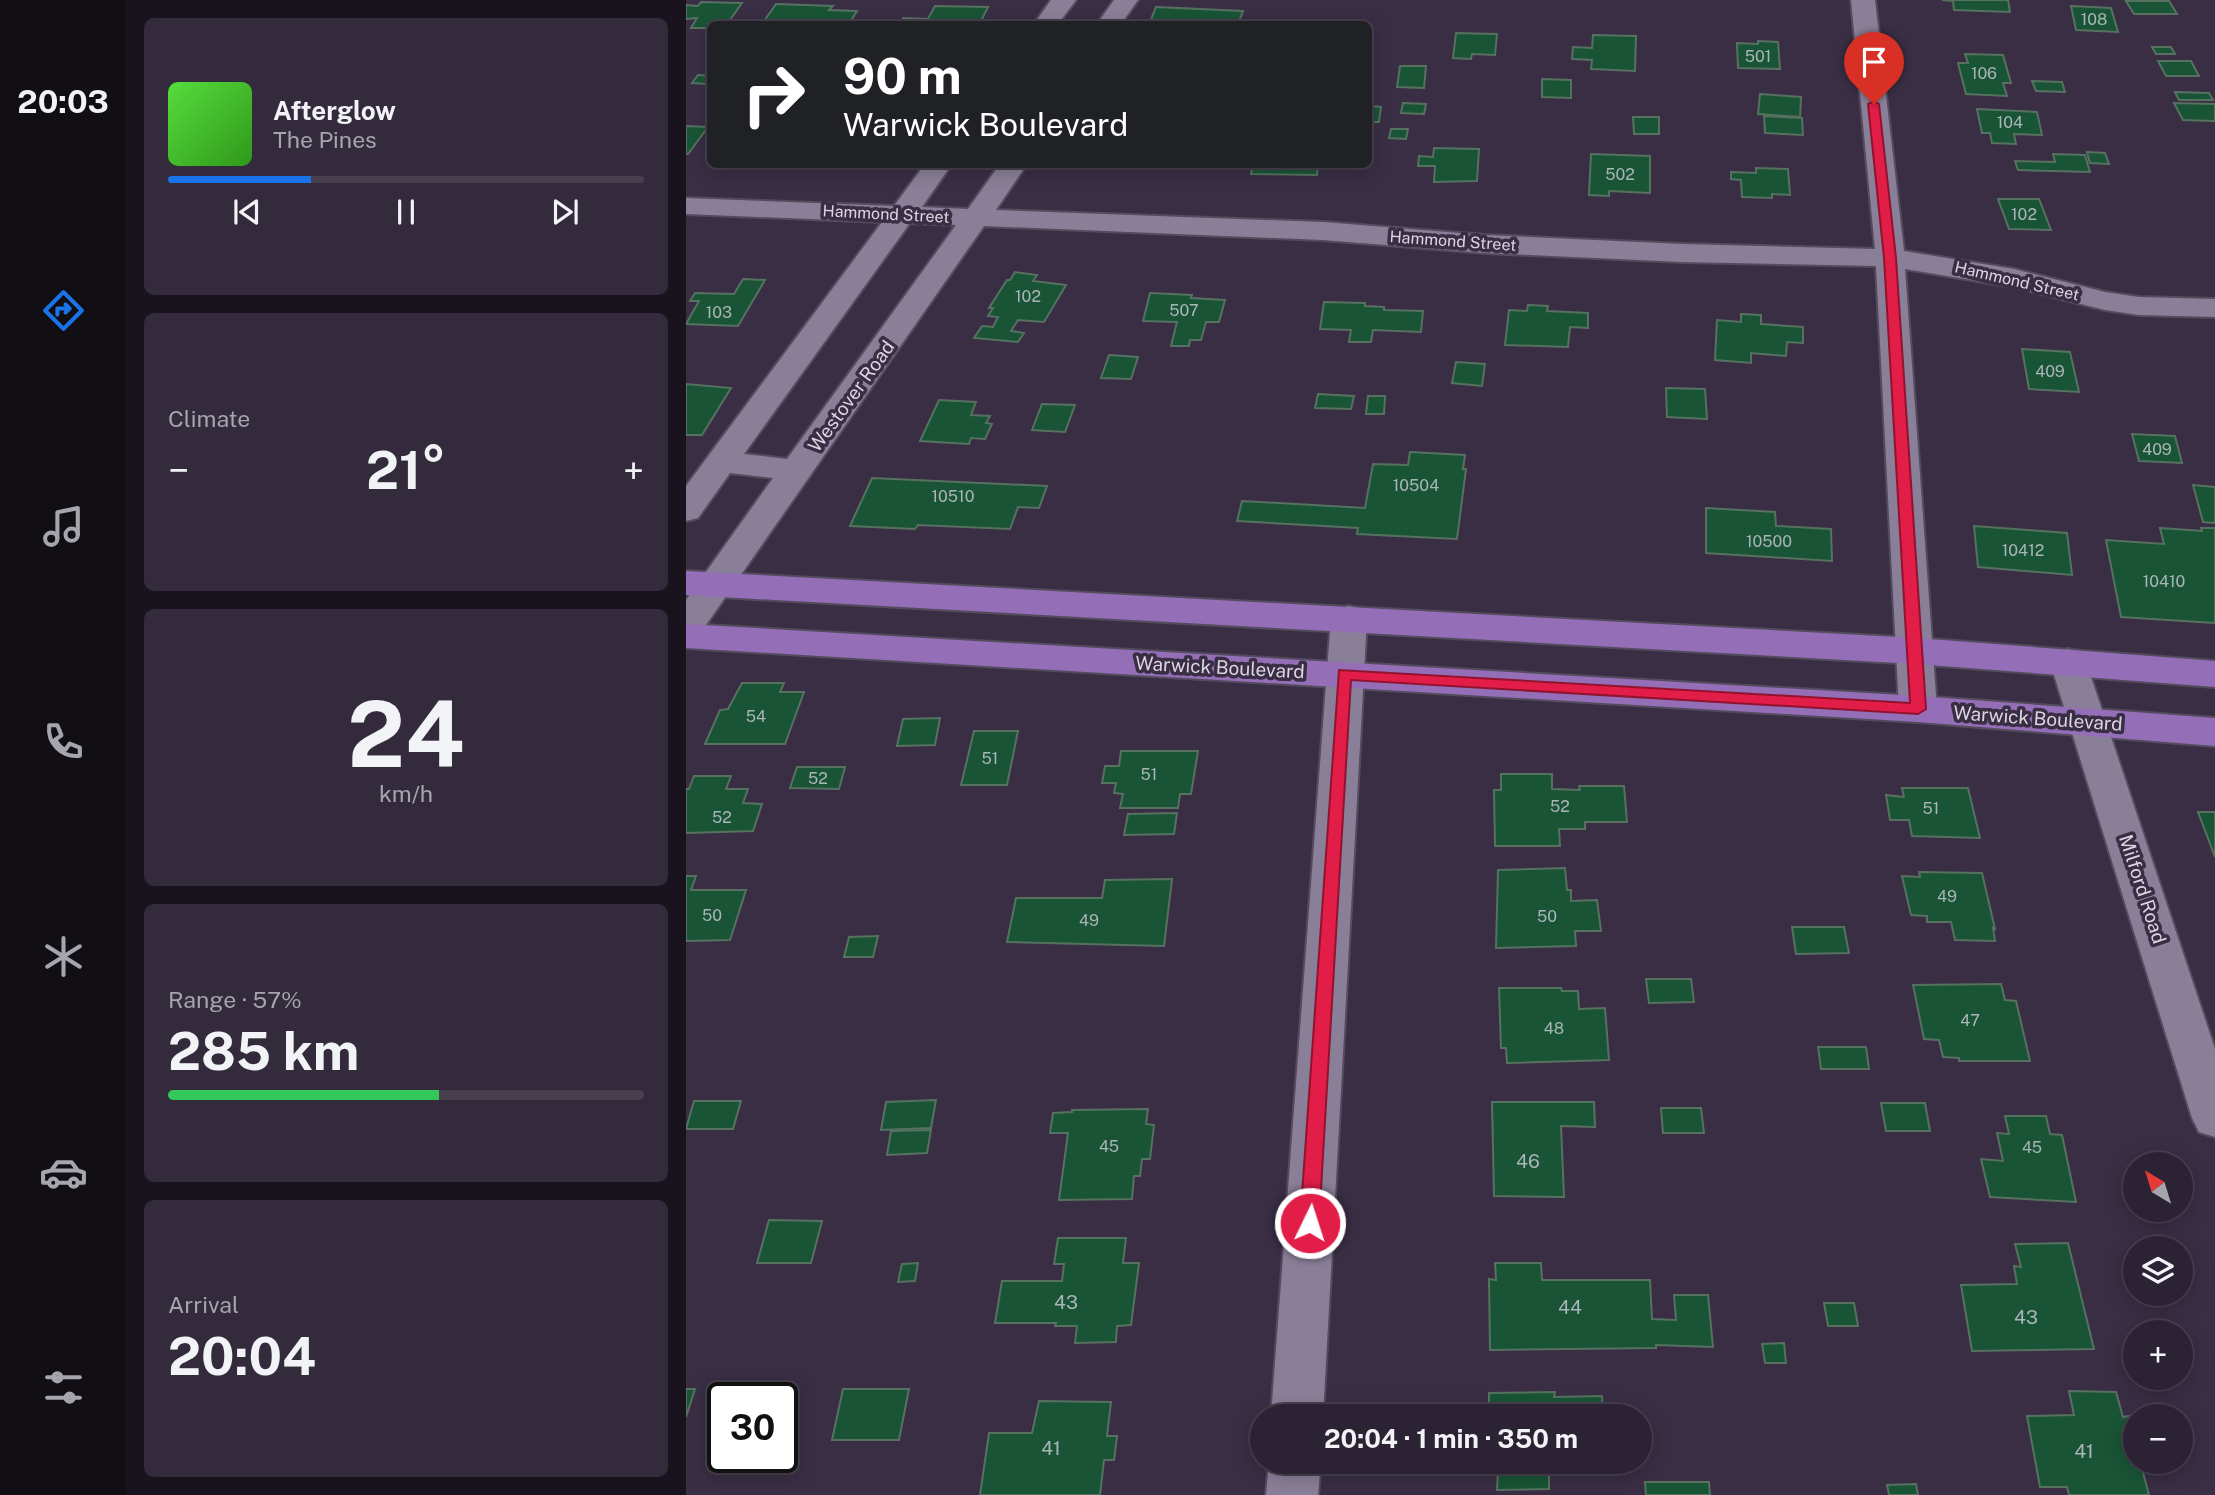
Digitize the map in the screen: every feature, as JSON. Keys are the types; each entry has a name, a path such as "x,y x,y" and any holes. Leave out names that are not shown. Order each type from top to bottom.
{"main road":[{"path":"701,583 1916,650 2215,674"},
{"name":"Warwick Boulevard","path":"686,636 1918,709 2215,732"}],"street":[{"path":"1048,21 1064,0"},
{"path":"1111,21 1126,0"},
{"path":"1840,0 1863,0 1890,258 1918,709"},
{"path":"686,510 936,168"},
{"name":"Westover Road","path":"686,626 701,583 797,471 1011,168"},
{"name":"Hammond Street","path":"686,206 1323,231 1485,244 1682,253 1890,258 1950,265 2105,301 2140,306 2215,308"},
{"path":"721,462 797,471"},
{"path":"1298,1404 1349,618"},
{"name":"Milford Road","path":"2068,662 2215,1118"},
{"path":"1292,1495 1293,1474"}],"building":[{"path":"1942,0 2008,0 2010,12 1954,10 1953,1"},
{"path":"2126,1 2169,1 2177,14 2134,14"},
{"path":"701,2 742,3 729,21 707,21 707,28 691,28 697,18 686,19 686,5 698,6"},
{"path":"776,4 833,6 829,10 857,11 851,21 764,21"},
{"path":"935,6 988,7 981,21 902,21 903,18 928,19"},
{"path":"2071,6 2111,8 2118,32 2076,30"},
{"path":"1156,7 1243,11 1239,21 1150,21"},
{"path":"1456,33 1497,34 1495,55 1472,54 1471,59 1453,58"},
{"path":"1593,35 1636,36 1635,71 1591,69 1592,60 1572,59 1573,47 1592,48"},
{"path":"1758,41 1778,42 1780,69 1738,68 1737,43 1758,44"},
{"path":"2152,47 2171,47 2175,54 2156,54"},
{"path":"1965,54 2003,55 2011,83 2003,83 2007,96 1966,94 1958,63 1968,63"},
{"path":"2158,61 2191,61 2199,76 2166,76"},
{"path":"1400,66 1426,66 1424,88 1397,87"},
{"path":"698,75 707,76 707,84 692,83"},
{"path":"1542,79 1571,80 1571,98 1542,97"},
{"path":"2032,81 2062,82 2065,92 2036,91"},
{"path":"2175,92 2209,93 2213,100 2179,100"},
{"path":"1760,94 1801,97 1800,117 1758,114"},
{"path":"1403,103 1426,104 1424,114 1401,113"},
{"path":"2174,103 2215,104 2215,121 2183,120"},
{"path":"1372,106 1381,107 1379,122 1372,122"},
{"path":"1977,109 2037,112 2042,135 2014,134 2016,144 1992,143 1990,133 1982,133"},
{"path":"1764,116 1802,118 1803,135 1765,133"},
{"path":"1633,117 1659,117 1659,134 1634,134"},
{"path":"686,126 707,127 688,154"},
{"path":"1391,129 1408,129 1406,139 1389,138"},
{"path":"1434,148 1479,149 1477,181 1434,182 1435,166 1418,166 1419,156 1433,157"},
{"path":"2087,152 2105,153 2109,164 2090,163"},
{"path":"1591,154 1650,156 1650,193 1609,191 1609,196 1589,195"},
{"path":"2053,154 2085,155 2090,172 2018,170 2015,161 2055,162"},
{"path":"1252,168 1318,168 1317,175 1251,174"},
{"path":"1756,168 1788,169 1790,195 1772,194 1772,198 1742,197 1741,180 1731,179 1731,172 1756,173"},
{"path":"1998,199 2039,199 2051,230 2009,229"},
{"path":"1015,272 1037,275 1033,281 1066,285 1044,322 1018,320 1011,331 1024,333 1018,342 974,338 982,326 993,327 998,317 988,316 993,308 989,308"},
{"path":"743,279 765,280 738,326 686,324 699,301 690,301 695,293 734,294"},
{"path":"1150,293 1225,300 1219,322 1206,322 1201,340 1190,340 1189,346 1171,346 1177,322 1143,321"},
{"path":"1324,302 1365,303 1365,306 1384,307 1384,310 1423,311 1421,332 1373,330 1371,342 1349,342 1351,330 1320,329"},
{"path":"1528,305 1548,306 1547,311 1588,313 1588,328 1570,327 1568,347 1505,345 1509,310 1527,311"},
{"path":"1741,314 1761,315 1761,324 1803,327 1803,343 1787,342 1786,356 1751,353 1751,363 1715,360 1717,320 1741,322"},
{"path":"2022,349 2070,352 2079,392 2029,389"},
{"path":"1109,355 1138,357 1131,379 1101,378"},
{"path":"1456,362 1485,364 1482,386 1452,383"},
{"path":"686,384 731,388 702,435 686,435"},
{"path":"1666,388 1705,389 1707,419 1667,417"},
{"path":"1318,394 1354,396 1351,409 1315,408"},
{"path":"1368,396 1385,396 1384,414 1366,414"},
{"path":"939,400 976,402 971,415 990,416 986,423 992,424 985,439 971,438 969,444 920,441"},
{"path":"1042,404 1075,405 1065,432 1032,430"},
{"path":"2132,434 2175,436 2182,463 2139,461"},
{"path":"1410,452 1465,455 1463,469 1466,469 1457,539 1357,534 1358,528 1237,521 1242,501 1365,508 1373,464 1408,465"},
{"path":"872,478 1047,486 1039,508 1018,507 1010,529 918,525 915,529 850,526"},
{"path":"2193,485 2215,487 2215,523 2203,522"},
{"path":"1706,508 1775,512 1776,526 1831,529 1832,561 1706,553"},
{"path":"1974,526 2067,533 2072,575 1978,567"},
{"path":"2160,528 2202,531 2201,528 2215,528 2215,623 2121,617 2106,540 2164,544"},
{"path":"742,683 784,683 780,692 804,692 785,744 705,744 720,710 728,709"},
{"path":"940,718 935,745 897,746 903,719"},
{"path":"974,731 1018,731 1007,785 961,785"},
{"path":"1121,751 1198,751 1191,794 1180,794 1178,808 1120,808 1123,794 1114,793 1116,783 1102,783 1105,766 1119,766"},
{"path":"797,767 845,767 839,789 790,788"},
{"path":"1501,774 1552,774 1552,789 1580,790 1579,786 1624,786 1627,822 1585,822 1585,829 1559,829 1560,846 1495,846 1494,790 1501,790"},
{"path":"694,776 731,776 726,789 748,789 743,803 762,804 753,831 686,833 686,789 689,789"},
{"path":"1902,788 1968,788 1980,838 1912,836 1909,820 1890,820 1886,795 1904,797"},
{"path":"2198,812 2215,812 2215,857"},
{"path":"1177,813 1174,834 1124,835 1128,814"},
{"path":"1565,868 1571,901 1597,900 1601,931 1575,931 1576,946 1496,948 1498,870"},
{"path":"1919,872 1982,873 1995,929 1993,928 1995,941 1955,940 1951,922 1927,922 1927,916 1911,915 1902,876 1920,877"},
{"path":"686,876 696,876 691,890 746,890 730,940 686,941"},
{"path":"1172,879 1164,946 1007,942 1016,898 1102,898 1105,880"},
{"path":"1792,927 1844,927 1849,953 1796,954"},
{"path":"878,936 873,957 844,957 849,937"},
{"path":"1646,979 1691,979 1694,1002 1649,1003"},
{"path":"2001,984 2005,1000 2016,1001 2030,1061 1959,1061 1959,1058 1943,1057 1939,1040 1924,1039 1913,985"},
{"path":"1499,988 1561,988 1562,991 1578,991 1579,1009 1605,1008 1609,1060 1507,1063 1506,1048 1501,1048"},
{"path":"1818,1047 1866,1047 1869,1069 1821,1069"},
{"path":"936,1100 931,1128 881,1130 886,1102"},
{"path":"694,1101 741,1101 733,1129 686,1129"},
{"path":"1492,1102 1594,1102 1595,1127 1561,1126 1564,1197 1494,1196"},
{"path":"1881,1103 1925,1103 1930,1131 1886,1131"},
{"path":"1661,1108 1701,1108 1704,1133 1663,1133"},
{"path":"1148,1109 1146,1124 1154,1125 1150,1159 1142,1159 1140,1176 1134,1176 1132,1199 1059,1200 1068,1133 1050,1133 1053,1113 1072,1110"},
{"path":"2005,1116 2046,1116 2050,1134 2062,1135 2076,1202 1990,1197 1981,1159 2003,1161 1997,1133 2009,1134"},
{"path":"931,1130 927,1153 887,1155 891,1131"},
{"path":"769,1220 822,1221 811,1263 757,1263"},
{"path":"1058,1238 1126,1238 1123,1263 1139,1263 1131,1325 1117,1326 1116,1342 1075,1343 1077,1326 1055,1326 1056,1323 995,1323 1002,1281 1062,1281 1064,1264 1054,1264"},
{"path":"2068,1243 2094,1349 1972,1351 1961,1285 2017,1284 2014,1266 2021,1267 2015,1244"},
{"path":"918,1263 915,1281 898,1282 902,1264"},
{"path":"1495,1263 1541,1263 1542,1280 1650,1280 1652,1319 1676,1320 1674,1295 1708,1295 1713,1347 1656,1345 1656,1348 1490,1350 1489,1279 1496,1280"},
{"path":"1824,1303 1854,1303 1858,1326 1828,1326"},
{"path":"1784,1343 1786,1363 1765,1363 1762,1344"},
{"path":"686,1389 695,1389 686,1417"},
{"path":"843,1389 909,1389 899,1440 832,1440"},
{"path":"2069,1391 2116,1392 2123,1417 2123,1474 2143,1474 2149,1495 2069,1495 2067,1487 2040,1487 2027,1416 2074,1415"},
{"path":"1555,1392 1554,1397 1602,1396 1602,1404 1489,1404 1489,1393"},
{"path":"1039,1401 1111,1402 1107,1436 1117,1436 1114,1460 1104,1460 1100,1495 980,1495 989,1433 1032,1433"},
{"path":"1498,1474 1549,1474 1549,1489 1497,1490"},
{"path":"1645,1482 1709,1482 1710,1495 1646,1495"},
{"path":"1916,1484 1918,1495 1889,1495 1887,1485"}],"route":[{"path":"1310,1223 1344,674 1918,709 1890,258 1874,104"}]}
